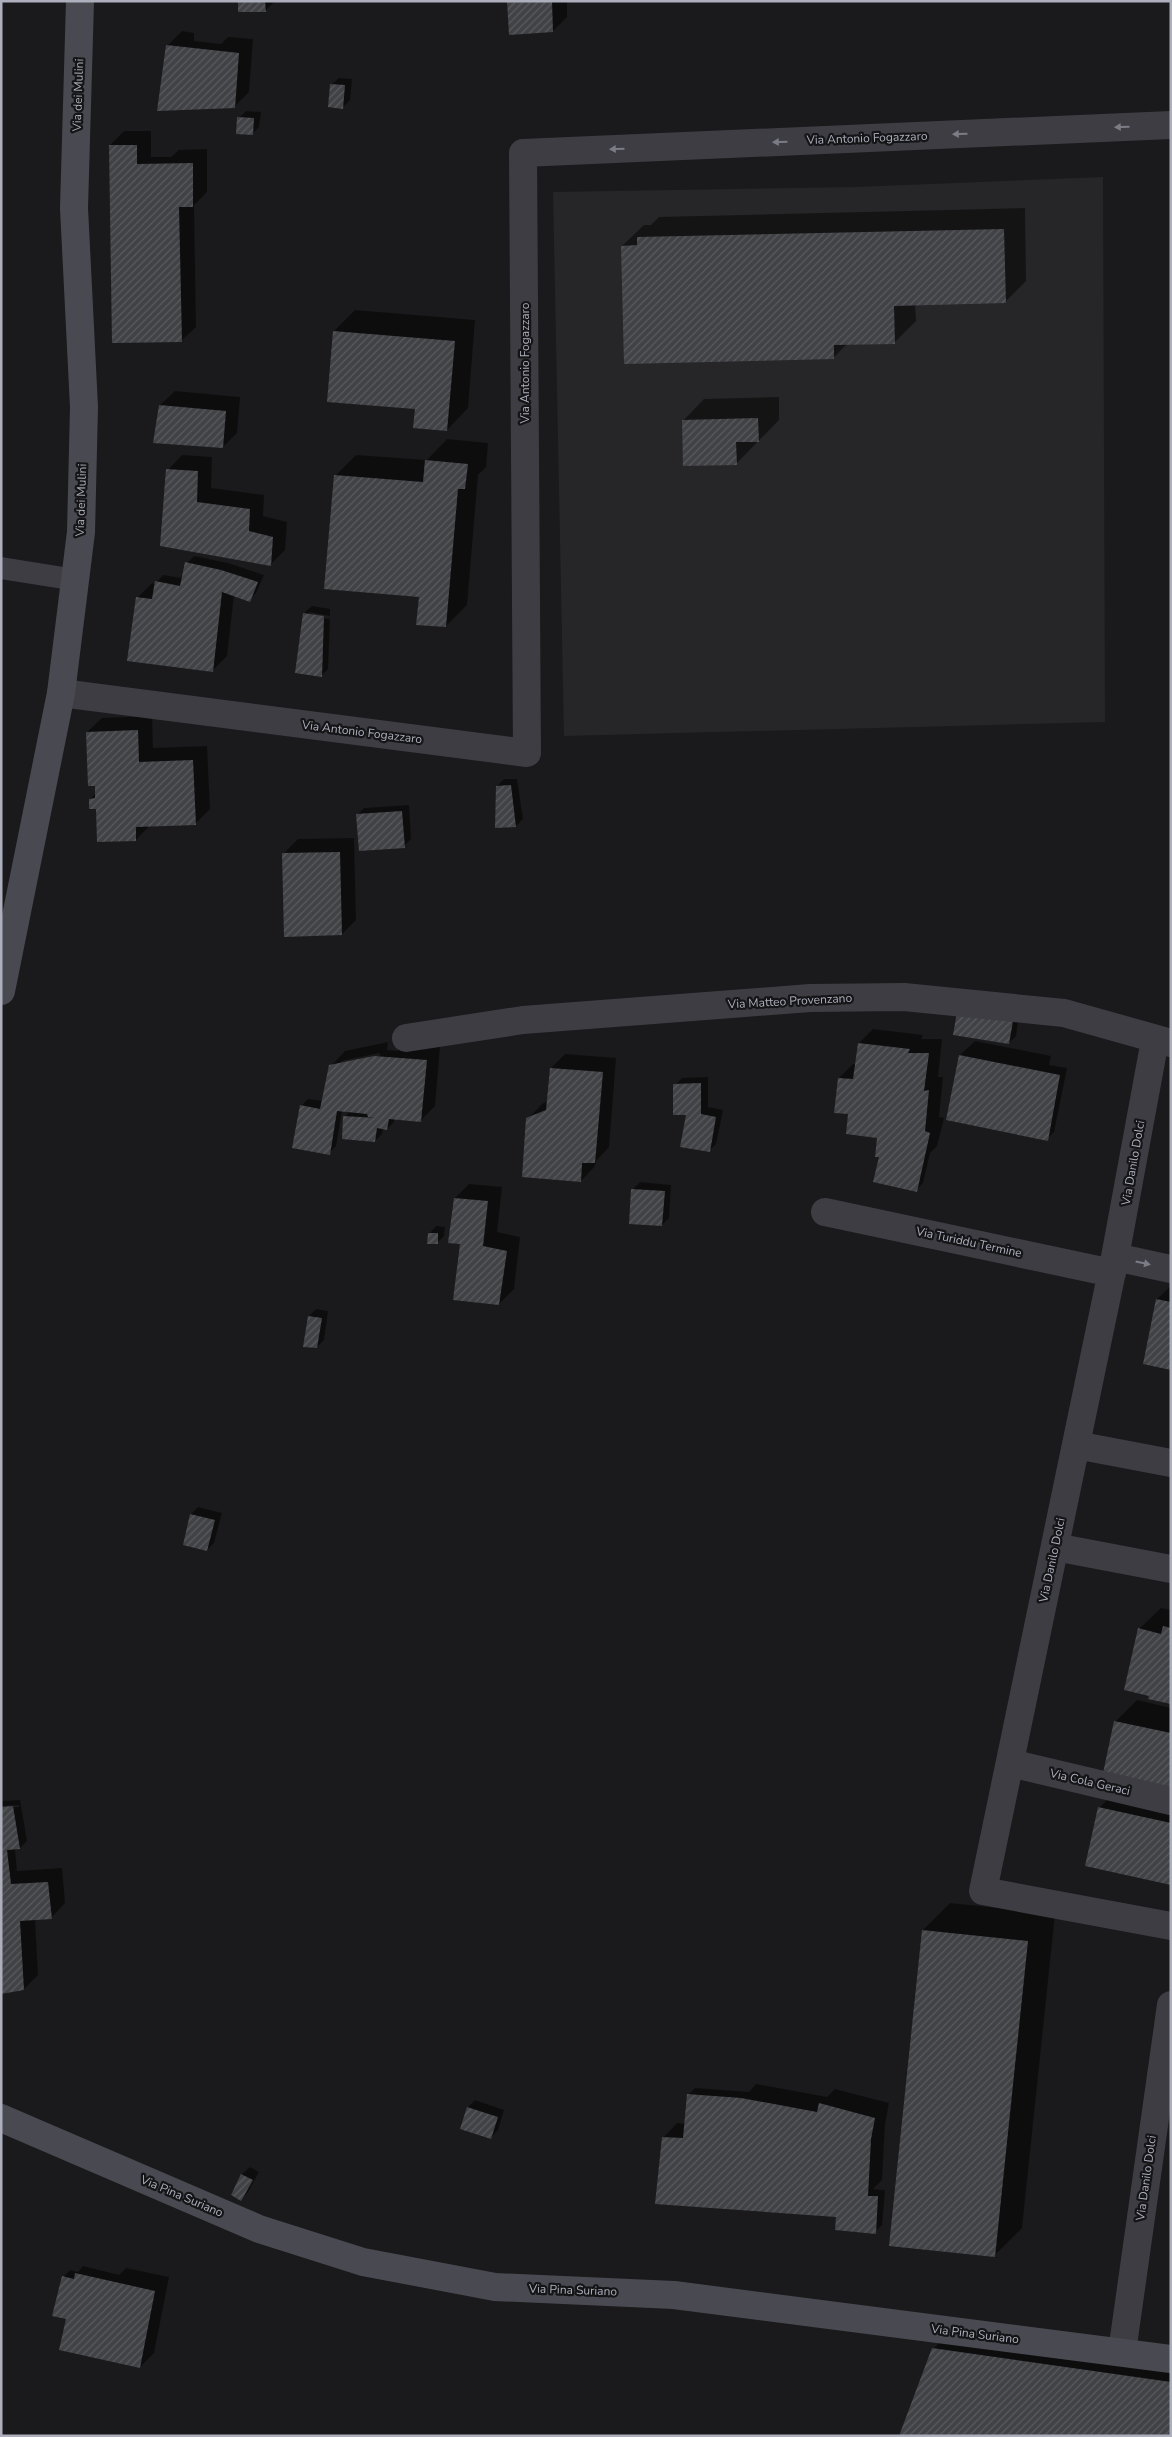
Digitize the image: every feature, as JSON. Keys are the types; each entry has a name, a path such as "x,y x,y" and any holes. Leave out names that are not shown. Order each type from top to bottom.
{"street":[{"name":"Via dei Mulini","path":"1,991 61,693 81,532 84,407 74,208 80,1"},
{"name":"Via Antonio Fogazzaro","path":"61,693 527,753 524,152 1171,125"},
{"name":"Via Matteo Provenzano","path":"406,1038 523,1020 810,998 904,997 1064,1013 1163,1042"},
{"name":"Via Danilo Dolci","path":"1163,1042 1114,1265 983,1891 1171,1926"},
{"name":"Via Turiddu Termine","path":"825,1212 1114,1265 1171,1269"},
{"path":"1076,1446 1171,1463"},
{"path":"1055,1548 1171,1569"},
{"name":"Via Cola Geraci","path":"1010,1763 1171,1802"},
{"name":"Via Danilo Dolci","path":"1122,2352 1171,2005"},
{"name":"Via Pina Suriano","path":"1,2118 259,2229 362,2262 495,2287 674,2294 1171,2359"}],"lane":[{"path":"1,568 76,580"}],"shaded area":[{"path":"1103,177 1105,722 564,736 553,192 856,187"}],"building":[{"path":"238,1 265,1 266,12 238,12"},
{"path":"507,1 552,1 553,32 509,35"},
{"path":"166,45 239,53 235,108 157,111"},
{"path":"330,84 345,85 343,109 328,107"},
{"path":"237,117 254,118 253,135 236,134"},
{"path":"109,145 137,145 137,164 193,163 193,207 179,207 182,342 112,343"},
{"path":"1004,229 1006,303 894,306 895,344 834,345 834,359 624,364 621,246 637,245 637,237"},
{"path":"333,331 455,341 447,431 413,428 415,409 327,402"},
{"path":"159,405 226,411 223,448 153,443"},
{"path":"758,418 759,442 736,442 737,465 683,466 682,420"},
{"path":"425,460 468,464 465,489 458,489 446,627 416,625 419,597 324,589 334,475 423,482"},
{"path":"166,469 198,471 197,502 250,509 249,531 273,537 271,566 160,546"},
{"path":"185,562 221,570 258,582 250,602 222,592 213,672 127,661 136,597 152,599 155,581 180,586"},
{"path":"303,613 324,616 322,677 295,673"},
{"path":"138,730 139,762 193,760 196,825 136,827 136,841 97,842 96,809 89,809 89,799 95,798 95,786 88,786 86,732"},
{"path":"511,785 516,827 495,828 496,786"},
{"path":"402,811 405,848 359,851 356,814"},
{"path":"340,852 342,935 284,937 282,853"},
{"path":"957,1012 1013,1021 1009,1044 953,1035"},
{"path":"858,1043 910,1049 908,1053 929,1053 924,1091 929,1090 925,1131 930,1133 917,1192 873,1182 879,1157 875,1157 877,1138 846,1134 848,1114 834,1113 838,1078 853,1079"},
{"path":"959,1055 1060,1075 1048,1141 946,1120"},
{"path":"374,1056 427,1060 421,1122 389,1119 387,1130 377,1128 375,1142 342,1139 343,1116 377,1118 368,1117 367,1114 337,1111 330,1155 292,1148 300,1105 320,1109 329,1065"},
{"path":"550,1068 603,1072 595,1163 582,1163 581,1182 522,1177 526,1118 546,1110"},
{"path":"701,1083 701,1114 716,1117 710,1152 680,1147 686,1115 673,1115 673,1084"},
{"path":"631,1189 665,1191 662,1226 629,1224"},
{"path":"454,1198 488,1201 483,1246 507,1251 499,1305 453,1300 460,1244 448,1243"},
{"path":"428,1233 438,1233 438,1244 427,1244"},
{"path":"1156,1299 1171,1302 1171,1370 1143,1364"},
{"path":"308,1316 322,1318 317,1348 303,1347"},
{"path":"190,1514 215,1520 207,1551 183,1545"},
{"path":"1163,1626 1171,1628 1171,1704 1148,1699 1149,1696 1124,1690 1138,1628 1161,1634"},
{"path":"1114,1721 1171,1733 1171,1793 1102,1778"},
{"path":"13,1806 20,1849 7,1850 11,1884 48,1882 52,1919 20,1921 24,1990 1,1994 1,1807"},
{"path":"1098,1807 1171,1823 1171,1885 1085,1866"},
{"path":"922,1930 1028,1941 995,2257 889,2246"},
{"path":"687,2094 741,2098 817,2112 819,2103 875,2118 871,2139 868,2196 878,2196 876,2234 835,2230 836,2217 655,2204 662,2137 683,2138"},
{"path":"467,2107 498,2117 491,2139 460,2129"},
{"path":"241,2174 253,2180 241,2201 231,2195"},
{"path":"75,2273 155,2291 140,2368 59,2350 66,2319 52,2316 62,2276 74,2279"},
{"path":"932,2348 1171,2382 1171,2436 899,2436"}]}
